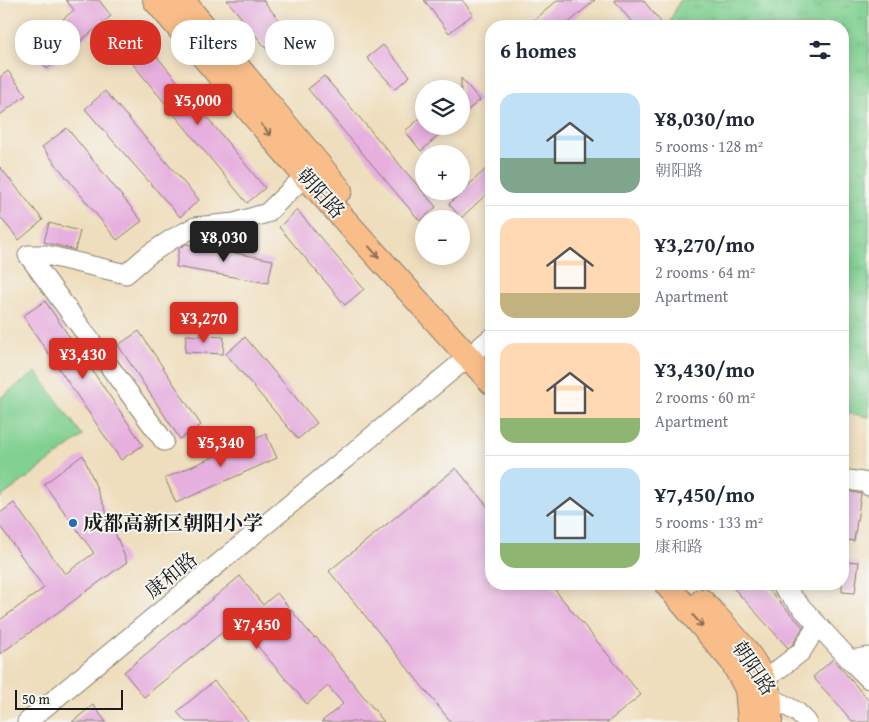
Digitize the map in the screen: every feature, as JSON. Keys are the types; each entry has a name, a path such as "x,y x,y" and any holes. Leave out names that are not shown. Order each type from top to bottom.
{"main road":[{"name":"朝阳路","path":"155,0 305,176 484,350"},
{"name":"朝阳路","path":"182,0 323,171 484,350"},
{"name":"朝阳路","path":"671,590 732,661 747,689 750,722"},
{"name":"朝阳路","path":"692,590 741,645 760,671 766,689"},
{"path":"766,689 770,722"}],"street":[{"path":"164,441 28,255 46,255 126,274 148,255 195,227 234,223 268,213 305,176"},
{"name":"康和路","path":"27,722 484,350"},
{"path":"849,480 868,483 869,486"},
{"path":"785,590 869,679"},
{"path":"766,689 801,652 818,626"},
{"path":"850,660 869,658"},
{"name":"朝阳路","path":"766,689 798,712 807,722"}],"green space":[{"path":"680,0 869,0 869,417 849,413 849,20 671,20"},
{"path":"36,372 83,436 0,498 0,398"}],"building":[{"path":"66,0 99,0 111,16 106,20 90,20 90,33 80,42 80,20 62,20 74,10"},
{"path":"227,0 263,0 279,20 265,20 265,47 255,35 255,20 243,20"},
{"path":"424,0 462,0 473,14 449,33"},
{"path":"558,0 595,0 572,20 534,20"},
{"path":"614,0 643,0 659,20 630,20"},
{"path":"383,45 410,76 395,89 367,58"},
{"path":"161,61 265,188 247,203 134,65 161,65"},
{"path":"44,65 52,65 47,69"},
{"path":"8,71 26,95 0,115 0,77"},
{"path":"324,76 415,182 415,200 430,200 436,207 433,210 415,210 415,215 308,89"},
{"path":"470,88 480,100 470,108"},
{"path":"105,91 199,200 180,217 85,109"},
{"path":"415,123 415,135 439,135 428,145 416,145 405,131"},
{"path":"67,128 142,221 117,240 42,147"},
{"path":"0,167 43,220 19,240 0,217"},
{"path":"485,170 485,196 470,210 454,210 449,204 453,200 470,200 470,184"},
{"path":"297,210 364,289 345,305 279,227"},
{"path":"49,223 80,231 75,250 44,242"},
{"path":"186,244 273,260 268,283 176,267 179,248"},
{"path":"45,301 143,445 121,460 23,316"},
{"path":"139,331 201,425 180,439 118,345"},
{"path":"186,335 224,337 223,354 185,352"},
{"path":"245,337 317,423 298,439 226,354"},
{"path":"266,434 277,458 176,503 165,478"},
{"path":"83,455 127,562 0,654 0,620 44,588 0,526 0,513 14,503 65,574 94,553 44,484"},
{"path":"456,468 485,504 485,590 555,590 641,695 608,722 451,722 329,571"},
{"path":"849,491 861,494 854,541 849,540"},
{"path":"849,561 859,562 855,593 842,592 842,590 849,590"},
{"path":"240,576 263,605 277,593 314,638 316,637 384,722 321,722 343,704 328,686 307,704 236,621 144,697 124,672"},
{"path":"735,590 769,590 803,627 793,644 788,648"},
{"path":"833,659 869,701 869,722 853,722 813,677"},
{"path":"214,681 249,722 186,722 177,712"},
{"path":"93,705 106,722 72,722"}],"place":[{"name":"成都高新区朝阳小学","path":"73,523"}]}
